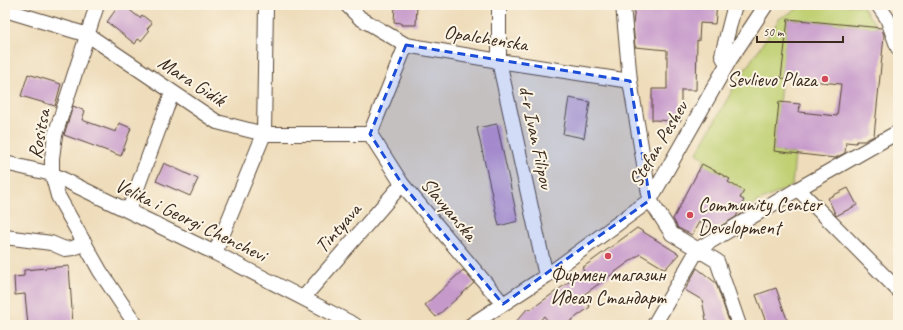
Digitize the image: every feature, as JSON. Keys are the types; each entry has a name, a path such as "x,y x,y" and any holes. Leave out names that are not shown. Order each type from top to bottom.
{"street":[{"name":"Rositsa","path":"97,5 55,135 52,158 52,174 58,196 100,271 137,325"},
{"path":"215,253 264,134 266,5"},
{"name":"Opalchenska","path":"347,5 360,18 406,45 630,81"},
{"name":"d-r Ivan Filipov","path":"499,5 499,61 546,276"},
{"path":"623,5 630,81 650,200 672,234 717,261 738,325"},
{"path":"730,61 724,59 722,54 736,5"},
{"name":"Stefan Peshev","path":"471,325 546,276 650,200 730,61 766,5"},
{"path":"878,5 887,18 898,48"},
{"name":"Mara Gidik","path":"5,10 88,35 217,122 264,134 370,134"},
{"path":"370,134 406,45"},
{"path":"129,210 172,93"},
{"path":"654,325 698,250 798,189 898,132"},
{"name":"Slavyanska","path":"370,134 402,184 503,304"},
{"name":"Velika i Georgi Chenchevi","path":"5,163 52,174 129,210 355,325"},
{"name":"Tintyava","path":"303,298 402,184"},
{"path":"798,189 898,290"},
{"path":"5,237 51,243 65,249 73,248 85,243"}],"highlighted area":[{"path":"406,45 630,81 650,200 503,304 402,184 370,134"}],"green space":[{"path":"805,5 861,5 878,28 788,19 774,151 795,154 792,186 738,211 744,200 740,198 744,191 728,182 729,179 702,164 705,159 697,153 738,80 780,18"}],"building":[{"path":"119,5 123,5 140,18 142,15 152,23 147,29 149,31 141,41 138,39 135,44 107,22"},
{"path":"395,5 417,5 416,25 401,25 401,23 394,22"},
{"path":"635,5 717,5 715,24 700,23 699,41 697,40 696,90 681,90 681,121 652,120 652,89 667,89 667,50 635,47 633,24"},
{"path":"788,19 882,28 884,36 874,136 864,141 857,141 856,143 846,142 845,153 835,158 774,151 779,102 800,104 799,112 837,116 841,84 781,78"},
{"path":"28,74 61,84 55,106 21,96"},
{"path":"569,98 590,102 584,138 563,134"},
{"path":"73,106 85,111 82,120 116,132 119,123 131,128 121,156 64,135"},
{"path":"497,124 518,221 499,226 477,128"},
{"path":"164,163 198,179 190,196 156,181"},
{"path":"702,164 730,179 728,182 744,191 740,198 744,200 736,217 714,230 699,222 692,235 678,228 673,219"},
{"path":"848,188 857,205 836,216 828,198"},
{"path":"637,228 679,254 665,269 640,254 582,296 590,307 565,325 551,325 544,316 536,325 513,325 528,308 530,310 584,271 582,268"},
{"path":"69,266 73,325 28,325 25,294 15,295 14,277 24,276 24,270"},
{"path":"697,268 716,283 730,324 707,325 702,300 685,290"},
{"path":"463,270 474,283 436,317 425,305"},
{"path":"776,288 789,325 767,325 756,295"}],"place":[{"name":"Sevlievo Plaza","path":"825,79"},
{"name":"Community Center Development","path":"690,215"},
{"name":"Фирмен магазин Идеал Стандарт","path":"608,256"}]}
